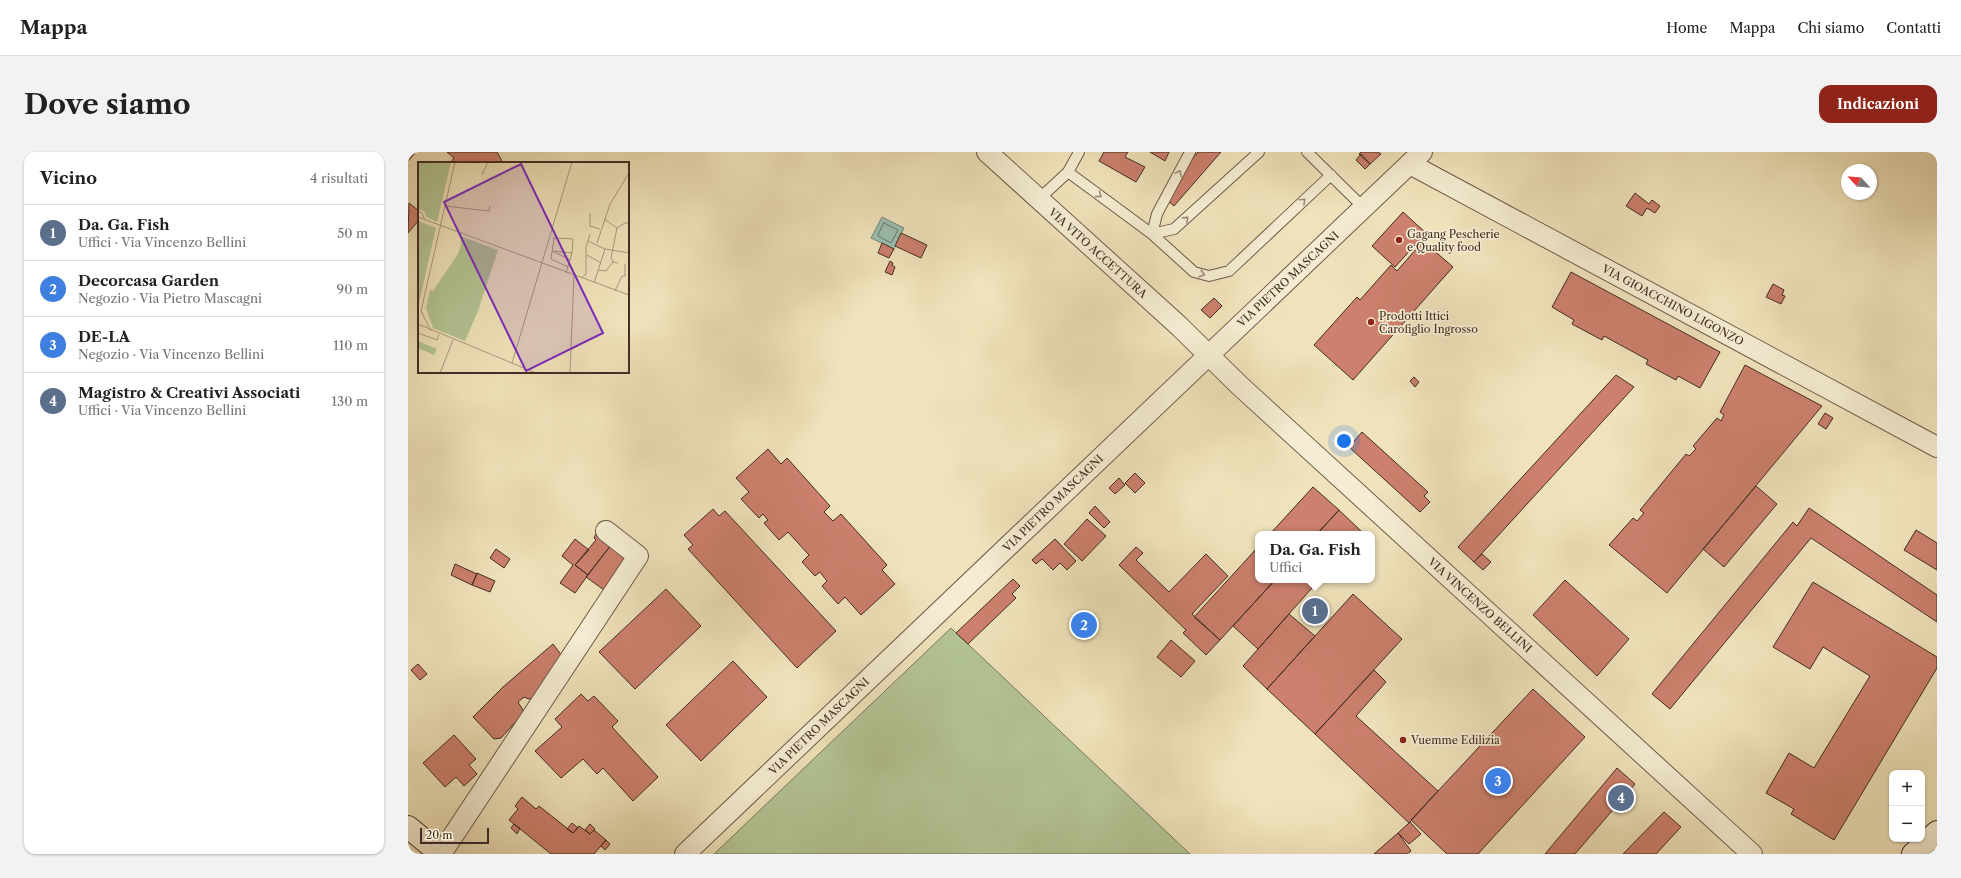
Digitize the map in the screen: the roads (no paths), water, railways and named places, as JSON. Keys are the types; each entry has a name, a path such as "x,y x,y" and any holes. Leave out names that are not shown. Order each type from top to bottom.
{"main road":[{"path":"408,827 441,854"},
{"path":"1913,854 1937,832"}],"street":[{"name":"VIA VITO ACCETTURA","path":"987,152 1038,200 1179,326 1208,355"},
{"name":"VIA PIETRO MASCAGNI","path":"685,854 1416,158"},
{"name":"VIA GIOACCHINO LIGONZO","path":"1416,158 1937,447"},
{"name":"VIA VINCENZO BELLINI","path":"1208,355 1752,854"},
{"path":"441,854 638,556 606,531"}],"lane":[{"path":"1038,200 1068,172 1079,152"},
{"path":"1152,234 1157,214 1190,152"},
{"path":"1152,234 1174,229 1259,152"},
{"path":"1307,152 1364,208"},
{"path":"1068,172 1152,234 1194,272 1209,276 1229,271 1331,176"}],"water":[{"path":"882,217 904,228 894,249 871,238"}],"place":[{"name":"Gagang Pescherie e Quality food","path":"1399,240"},
{"name":"Prodotti Ittici Carofiglio Ingrosso","path":"1371,322"},
{"name":"Da. Ga. Fish","path":"1315,611"},
{"name":"Decorcasa Garden","path":"1084,625"},
{"name":"Vuemme Edilizia","path":"1403,740"},
{"name":"DE-LA","path":"1498,781"},
{"name":"Magistro & Creativi Associati","path":"1621,798"}]}
